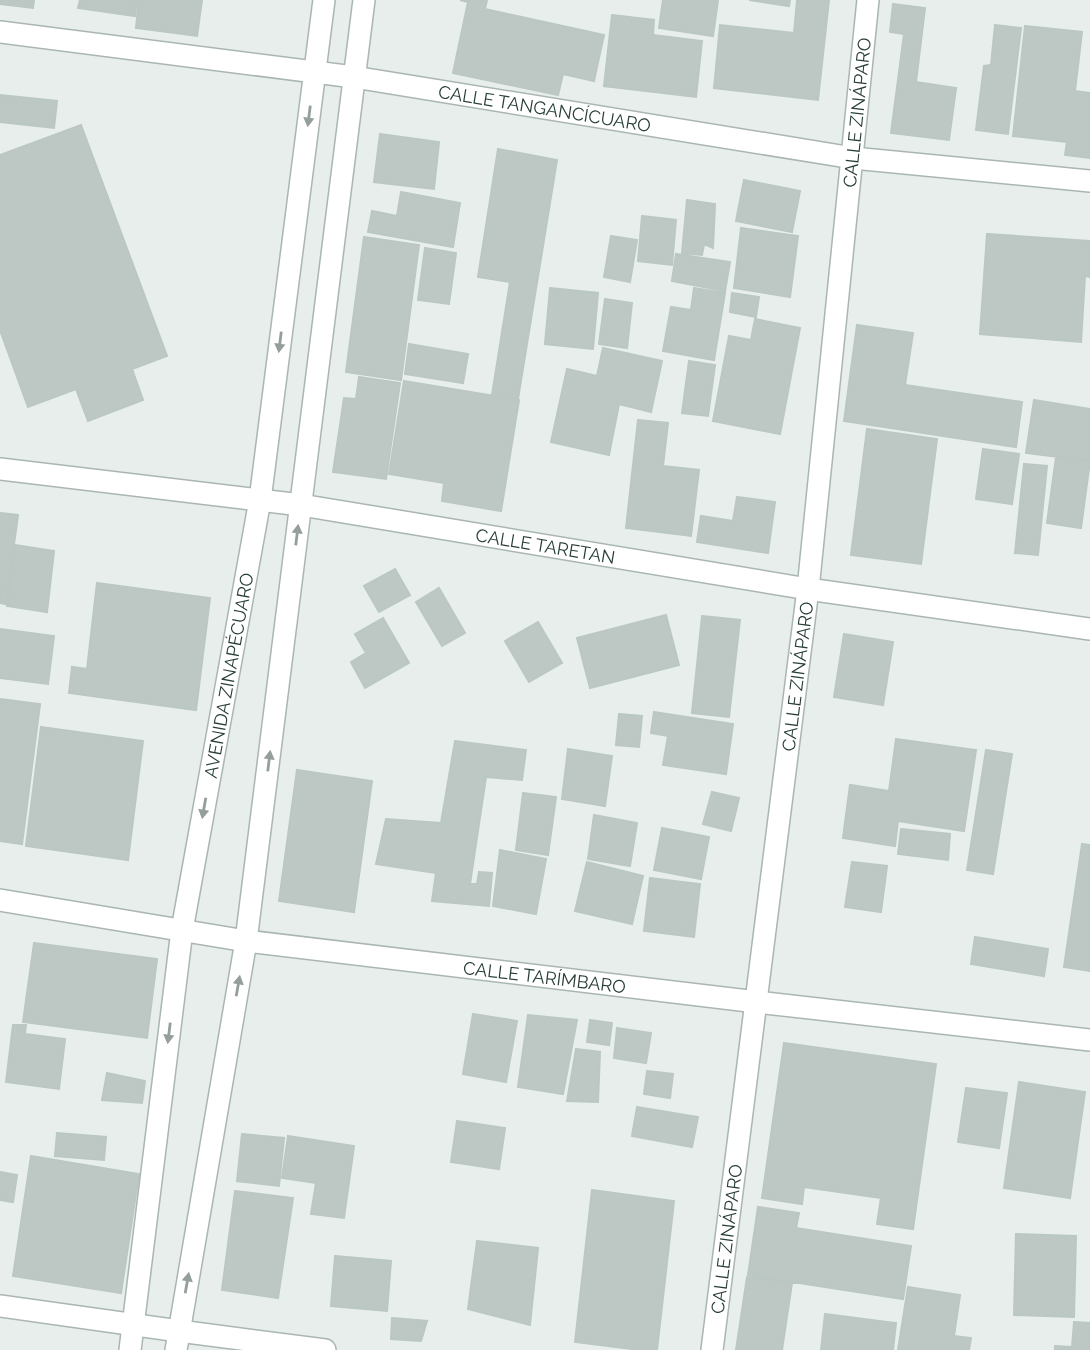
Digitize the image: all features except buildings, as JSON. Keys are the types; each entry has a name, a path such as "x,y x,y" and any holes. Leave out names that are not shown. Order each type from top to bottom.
{"street":[{"name":"AVENIDA ZINAPÉCUARO","path":"130,1350 182,930 260,500 324,0"},
{"path":"178,1341 246,941 364,0"},
{"name":"CALLE ZINÁPARO","path":"712,1350 808,589 868,0"},
{"name":"CALLE TANGANCÍCUARO","path":"0,32 354,77 853,158 1090,181"},
{"name":"CALLE TARETAN","path":"0,468 301,505 808,589 1090,629"},
{"name":"CALLE TARÍMBARO","path":"0,900 246,941 1090,1040"},
{"path":"0,1306 133,1325 178,1341 325,1350"}]}
